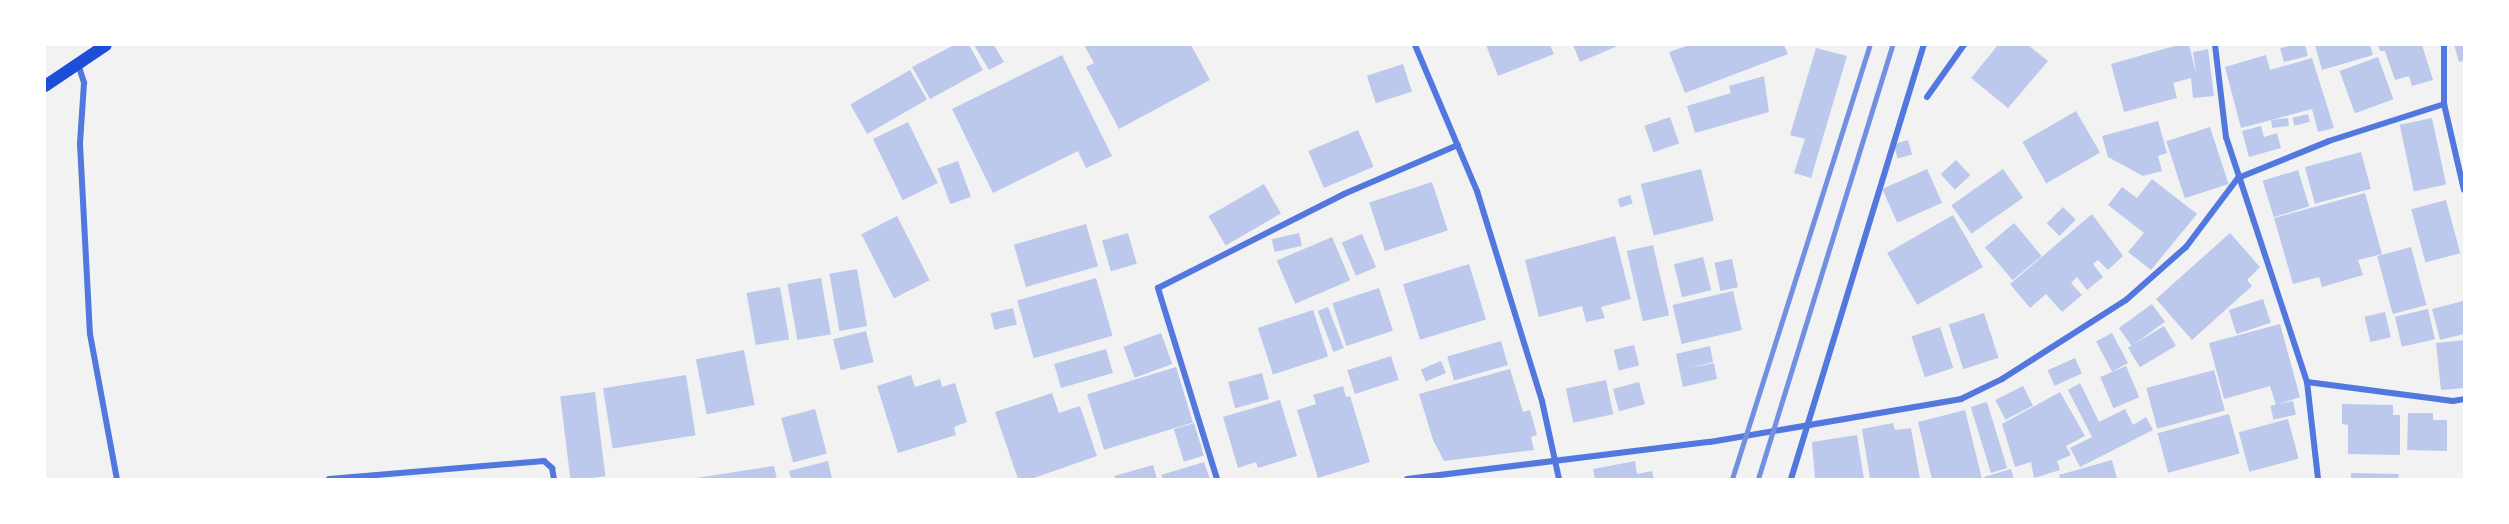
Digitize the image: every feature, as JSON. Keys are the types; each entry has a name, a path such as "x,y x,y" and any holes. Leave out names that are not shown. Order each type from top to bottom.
{"main road":[{"path":"45,86 106,45"}],"street":[{"path":"1414,45 1477,191 1542,401 1559,479"},
{"path":"1791,479 1924,45"},
{"path":"1927,97 1964,45"},
{"path":"2215,45 2226,137 2307,382 2318,479"},
{"path":"2444,45 2444,104 2464,190"},
{"path":"78,64 84,83 80,144 90,334 117,479"},
{"path":"1407,479 1807,428 1961,399 2002,379 2126,300 2186,247 2238,178 2330,141 2444,104"},
{"path":"1217,479 1158,288 1344,194 1458,146"},
{"path":"2307,382 2464,399"},
{"path":"328,479 544,461 552,468 554,479"}],"building":[{"path":"954,45 969,45 983,70 930,99 912,67"},
{"path":"974,45 994,45 1004,62 989,70"},
{"path":"1084,45 1191,45 1210,80 1119,129 1086,67 1094,63"},
{"path":"1486,45 1550,45 1554,54 1498,76"},
{"path":"1573,45 1620,45 1580,62"},
{"path":"1689,45 1784,45 1788,54 1685,93 1669,52"},
{"path":"1998,45 2028,45 2048,61 2008,108 1971,78"},
{"path":"2178,45 2189,45 2196,73 2193,52 2208,49 2214,96 2193,98 2191,78 2173,83 2177,98 2124,112 2111,64"},
{"path":"2305,45 2308,56 2284,62 2280,48"},
{"path":"2315,45 2370,45 2373,55 2322,70"},
{"path":"2378,45 2422,45 2433,80 2412,86 2409,76 2395,80 2385,51 2380,51"},
{"path":"2454,45 2464,45 2464,61 2459,62"},
{"path":"1816,48 1847,56 1811,178 1794,173 1805,139 1790,135"},
{"path":"1062,55 1112,156 1086,168 1078,151 993,193 952,109"},
{"path":"2266,55 2270,70 2312,58 2334,128 2318,132 2312,109 2241,128 2225,67"},
{"path":"2378,57 2393,99 2355,113 2339,71"},
{"path":"1403,64 1412,92 1376,103 1367,76"},
{"path":"910,70 927,99 867,134 850,104"},
{"path":"1764,76 1769,112 1695,133 1687,106 1731,93 1729,86"},
{"path":"2076,111 2100,153 2046,184 2022,142"},
{"path":"2308,114 2310,122 2294,126 2292,118"},
{"path":"1670,117 1679,143 1654,152 1644,126"},
{"path":"2288,118 2289,126 2272,128 2271,120"},
{"path":"2432,118 2446,185 2414,191 2400,125"},
{"path":"2158,121 2167,153 2158,156 2162,171 2143,176 2108,157 2102,136"},
{"path":"908,122 938,183 903,200 873,139"},
{"path":"2261,126 2264,137 2277,133 2281,148 2249,157 2242,131"},
{"path":"2210,127 2229,184 2185,198 2166,141"},
{"path":"1358,130 1374,167 1324,188 1308,151"},
{"path":"1908,140 1912,154 1898,159 1894,144"},
{"path":"2361,152 2371,189 2315,204 2305,167"},
{"path":"1956,160 1970,175 1955,190 1941,174"},
{"path":"958,161 971,197 950,204 937,169"},
{"path":"1701,169 1714,220 1654,235 1641,184"},
{"path":"1927,169 1942,203 1897,223 1882,189"},
{"path":"2003,169 2023,198 1971,234 1951,205"},
{"path":"2298,170 2309,206 2274,217 2263,181"},
{"path":"2152,179 2197,214 2151,270 2128,252 2144,233 2108,205 2122,187 2137,198"},
{"path":"1432,182 1448,231 1385,251 1369,202"},
{"path":"1264,184 1281,213 1226,245 1209,216"},
{"path":"2365,193 2382,254 2358,260 2363,275 2322,287 2319,277 2293,284 2274,218"},
{"path":"1630,195 1633,204 1620,208 1618,199"},
{"path":"2446,200 2460,253 2425,262 2411,209"},
{"path":"2063,207 2076,220 2059,236 2047,223"},
{"path":"2092,214 2123,256 2108,270 2098,260 2093,264 2103,277 2087,290 2077,277 2071,283 2082,295 2062,312 2046,294 2030,308 2010,284"},
{"path":"1953,215 1983,267 1917,305 1887,253"},
{"path":"897,216 930,280 894,298 861,234"},
{"path":"2014,223 2042,256 2013,280 1985,247"},
{"path":"1086,224 1098,266 1026,287 1014,245"},
{"path":"1128,233 1137,264 1111,271 1102,240"},
{"path":"1299,233 1302,246 1275,252 1272,239"},
{"path":"2230,233 2260,267 2247,280 2252,286 2192,340 2156,299"},
{"path":"1362,234 1376,267 1356,276 1342,243"},
{"path":"1615,236 1631,299 1601,307 1605,318 1586,322 1582,306 1539,317 1525,260"},
{"path":"1332,237 1350,280 1295,304 1277,260"},
{"path":"1653,245 1669,315 1643,321 1627,251"},
{"path":"2411,247 2427,305 2393,314 2377,256"},
{"path":"1703,257 1711,290 1682,297 1674,264"},
{"path":"1732,259 1738,287 1720,291 1714,263"},
{"path":"1469,264 1486,319 1420,340 1403,284"},
{"path":"857,269 867,326 839,331 829,274"},
{"path":"821,278 831,334 797,340 788,284"},
{"path":"1096,278 1113,336 1034,358 1017,301"},
{"path":"780,287 789,339 756,345 747,293"},
{"path":"1379,288 1393,331 1346,346 1332,303"},
{"path":"1733,291 1742,330 1682,344 1673,305"},
{"path":"2263,299 2271,323 2236,334 2229,310"},
{"path":"2463,301 2464,334 2440,340 2432,309"},
{"path":"2152,304 2165,322 2132,346 2119,328"},
{"path":"1328,307 1344,348 1333,352 1318,311"},
{"path":"1013,308 1017,325 994,330 991,313"},
{"path":"2428,309 2435,339 2402,347 2395,317"},
{"path":"1313,310 1328,357 1273,375 1258,328"},
{"path":"2385,312 2391,337 2370,342 2365,317"},
{"path":"1984,313 1999,358 1963,369 1949,324"},
{"path":"2280,324 2300,397 2276,405 2270,386 2224,399 2209,343"},
{"path":"2164,326 2176,346 2140,367 2128,348"},
{"path":"1940,327 1953,368 1925,377 1911,336"},
{"path":"866,331 874,362 841,370 833,339"},
{"path":"1161,333 1172,364 1135,378 1123,347"},
{"path":"2112,333 2128,363 2112,371 2096,341"},
{"path":"2464,340 2464,388 2441,390 2436,343"},
{"path":"1501,341 1508,365 1454,380 1447,356"},
{"path":"1634,345 1639,365 1619,370 1614,350"},
{"path":"1710,346 1713,362 1689,368 1714,363 1717,379 1683,387 1676,354"},
{"path":"1106,349 1113,373 1061,388 1054,364"},
{"path":"744,350 755,405 707,414 696,359"},
{"path":"1391,356 1399,380 1355,394 1347,370"},
{"path":"2075,358 2082,374 2055,386 2048,370"},
{"path":"1441,361 1446,373 1426,382 1421,370"},
{"path":"2126,366 2139,397 2114,408 2100,377"},
{"path":"1176,367 1193,422 1104,450 1087,394"},
{"path":"1510,369 1523,412 1530,410 1537,435 1531,437 1534,450 1444,461 1433,440 1419,394"},
{"path":"2214,370 2225,411 2157,429 2146,388"},
{"path":"1262,373 1269,399 1235,408 1228,382"},
{"path":"686,375 696,435 613,448 603,388"},
{"path":"911,375 915,387 940,379 942,387 955,383 967,422 954,427 956,435 898,453 877,386"},
{"path":"1606,380 1613,414 1573,423 1566,389"},
{"path":"1639,382 1645,404 1619,411 1613,389"},
{"path":"2080,383 2099,422 2125,409 2133,425 2146,417 2153,430 2080,467 2070,448 2092,437 2068,390"},
{"path":"1343,386 1346,397 1350,396 1370,462 1318,478 1297,410 1316,404 1313,395"},
{"path":"2023,386 2033,406 2005,420 1995,400"},
{"path":"595,392 605,476 570,479 560,396"},
{"path":"2060,392 2085,436 2066,446 2071,455 2057,461 2060,470 2034,478 2031,462 2015,467 2002,424"},
{"path":"1052,393 1059,413 1080,406 1097,456 1031,479 1018,479 995,412"},
{"path":"1280,400 1297,456 1258,468 1256,462 1238,468 1223,417"},
{"path":"2293,401 2296,415 2273,419 2271,406"},
{"path":"1987,402 2007,468 1991,473 1971,407"},
{"path":"2342,404 2393,405 2393,415 2400,415 2400,455 2348,454 2348,425 2342,424"},
{"path":"815,409 827,453 793,462 781,418"},
{"path":"1965,410 1982,479 1932,479 1918,422"},
{"path":"2408,413 2433,413 2433,420 2447,420 2447,451 2407,450"},
{"path":"2229,414 2240,454 2168,473 2158,433"},
{"path":"2288,419 2299,459 2249,472 2239,432"},
{"path":"1194,423 1204,456 1184,462 1174,429"},
{"path":"1893,423 1895,430 1911,428 1920,479 1870,478 1862,429"},
{"path":"1857,435 1864,479 1815,479 1812,442"},
{"path":"2112,460 2117,479 2060,479 2059,475"},
{"path":"828,461 832,479 791,479 789,471"},
{"path":"1635,461 1637,474 1652,471 1654,479 1595,479 1593,469"},
{"path":"1204,462 1210,479 1163,479 1161,475"},
{"path":"1153,465 1157,479 1115,479 1114,476"},
{"path":"774,466 777,479 696,479 696,478"},
{"path":"2011,469 2014,479 1985,479 1984,477"},
{"path":"2351,473 2399,474 2398,479 2351,479"}],"railway":[{"path":"1732,479 1870,45"},
{"path":"1758,479 1892,45"}]}
